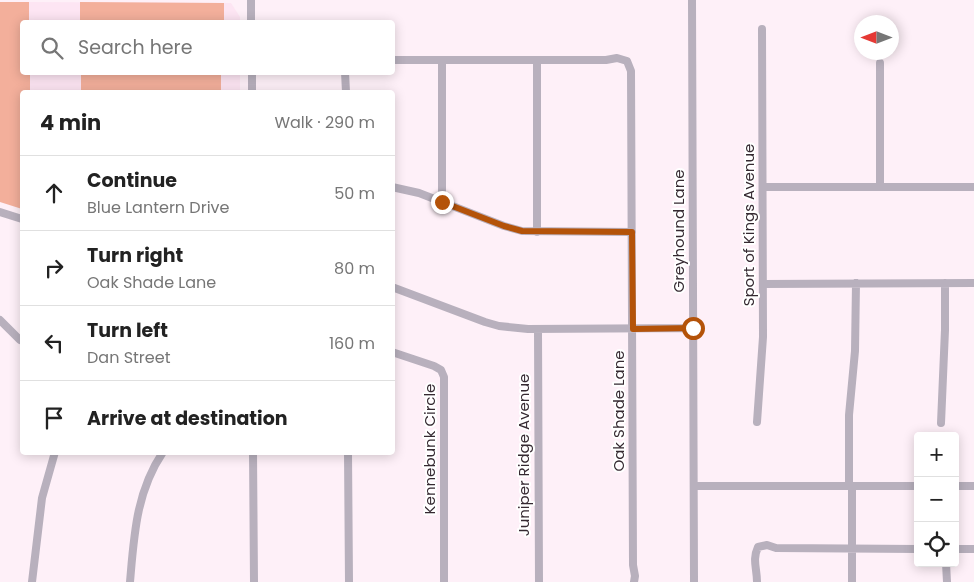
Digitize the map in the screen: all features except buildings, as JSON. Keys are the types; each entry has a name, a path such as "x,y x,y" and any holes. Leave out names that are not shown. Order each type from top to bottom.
{"street":[{"path":"251,0 252,20"},
{"name":"Greyhound Lane","path":"692,0 694,582"},
{"name":"Sport of Kings Avenue","path":"757,422 763,337 762,29"},
{"name":"Oak Shade Lane","path":"536,60 606,60 617,58 627,61 631,71 633,565 636,576 634,582"},
{"path":"395,60 536,60 537,232"},
{"path":"442,60 442,202"},
{"path":"880,63 880,187"},
{"path":"252,75 252,90"},
{"path":"345,75 346,90"},
{"path":"763,187 974,187"},
{"path":"395,188 419,193 511,228 537,232 632,232"},
{"path":"0,212 20,218"},
{"path":"852,582 849,415 855,351 856,283"},
{"path":"941,423 945,283"},
{"path":"763,284 974,283"},
{"path":"395,288 485,322 508,327 538,329 693,328"},
{"path":"0,320 20,340"},
{"name":"Juniper Ridge Avenue","path":"538,329 539,582"},
{"name":"Kennebunk Circle","path":"395,353 434,366 441,370 444,377 444,582"},
{"path":"32,582 42,498 54,455"},
{"path":"130,582 138,507 150,474 161,455"},
{"path":"253,455 254,582"},
{"path":"348,455 349,582"},
{"path":"694,486 914,486"},
{"path":"959,486 974,486"},
{"path":"757,582 757,570 753,558 758,547 767,545 776,548 914,549"},
{"path":"959,549 974,549"},
{"path":"946,567 946,582"}],"shaded area":[{"path":"0,2 29,2 29,20 20,20 20,75 30,75 30,90 20,90 20,208 0,202"},
{"path":"29,2 231,3 240,17 240,20 29,20"},
{"path":"80,2 224,3 224,20 80,20"},
{"path":"30,75 240,75 240,90 30,90"},
{"path":"81,75 221,75 221,90 81,90"}],"route":[{"path":"442,202 522,231 632,232 633,329 693,328"}]}
